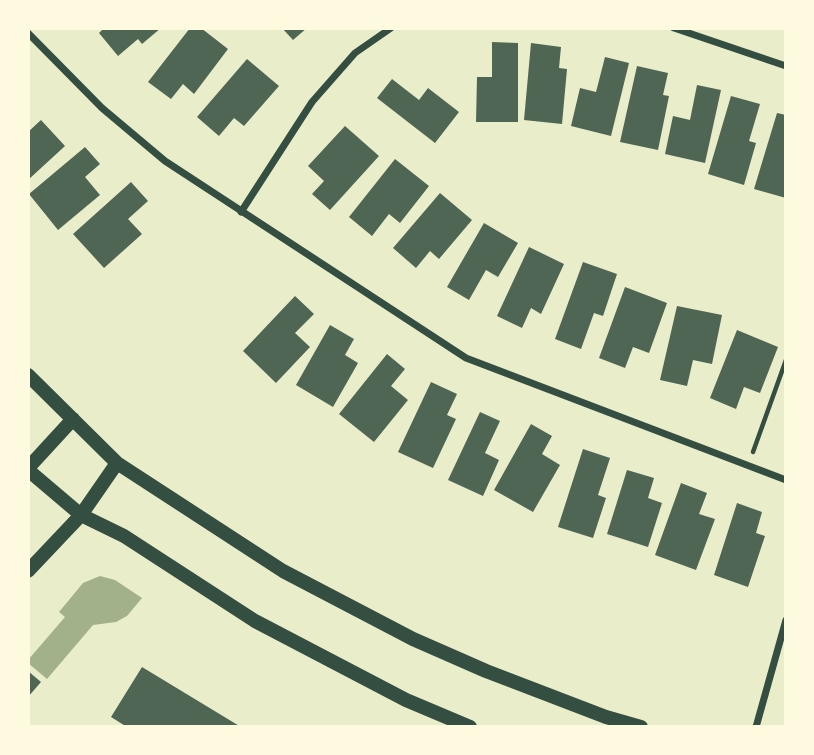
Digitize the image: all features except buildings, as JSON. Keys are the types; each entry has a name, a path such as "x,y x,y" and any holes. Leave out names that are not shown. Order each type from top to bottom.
{"main road":[{"path":"28,375 117,463 283,571 413,639 486,671 606,718 641,727"},
{"path":"73,419 28,469 81,515 124,536 255,621 406,700 470,727"},
{"path":"28,571 81,515 117,463"}],"street":[{"path":"241,212 312,102 355,53 391,28"},
{"path":"674,28 786,66"},
{"path":"28,33 102,108 165,161 466,358 786,480"},
{"path":"756,727 786,620"}],"path":[{"path":"748,466 786,360"}],"shaded area":[{"path":"100,576 115,580 142,598 127,616 116,622 93,625 47,679 28,663 28,660 65,617 59,612 83,583"}]}
